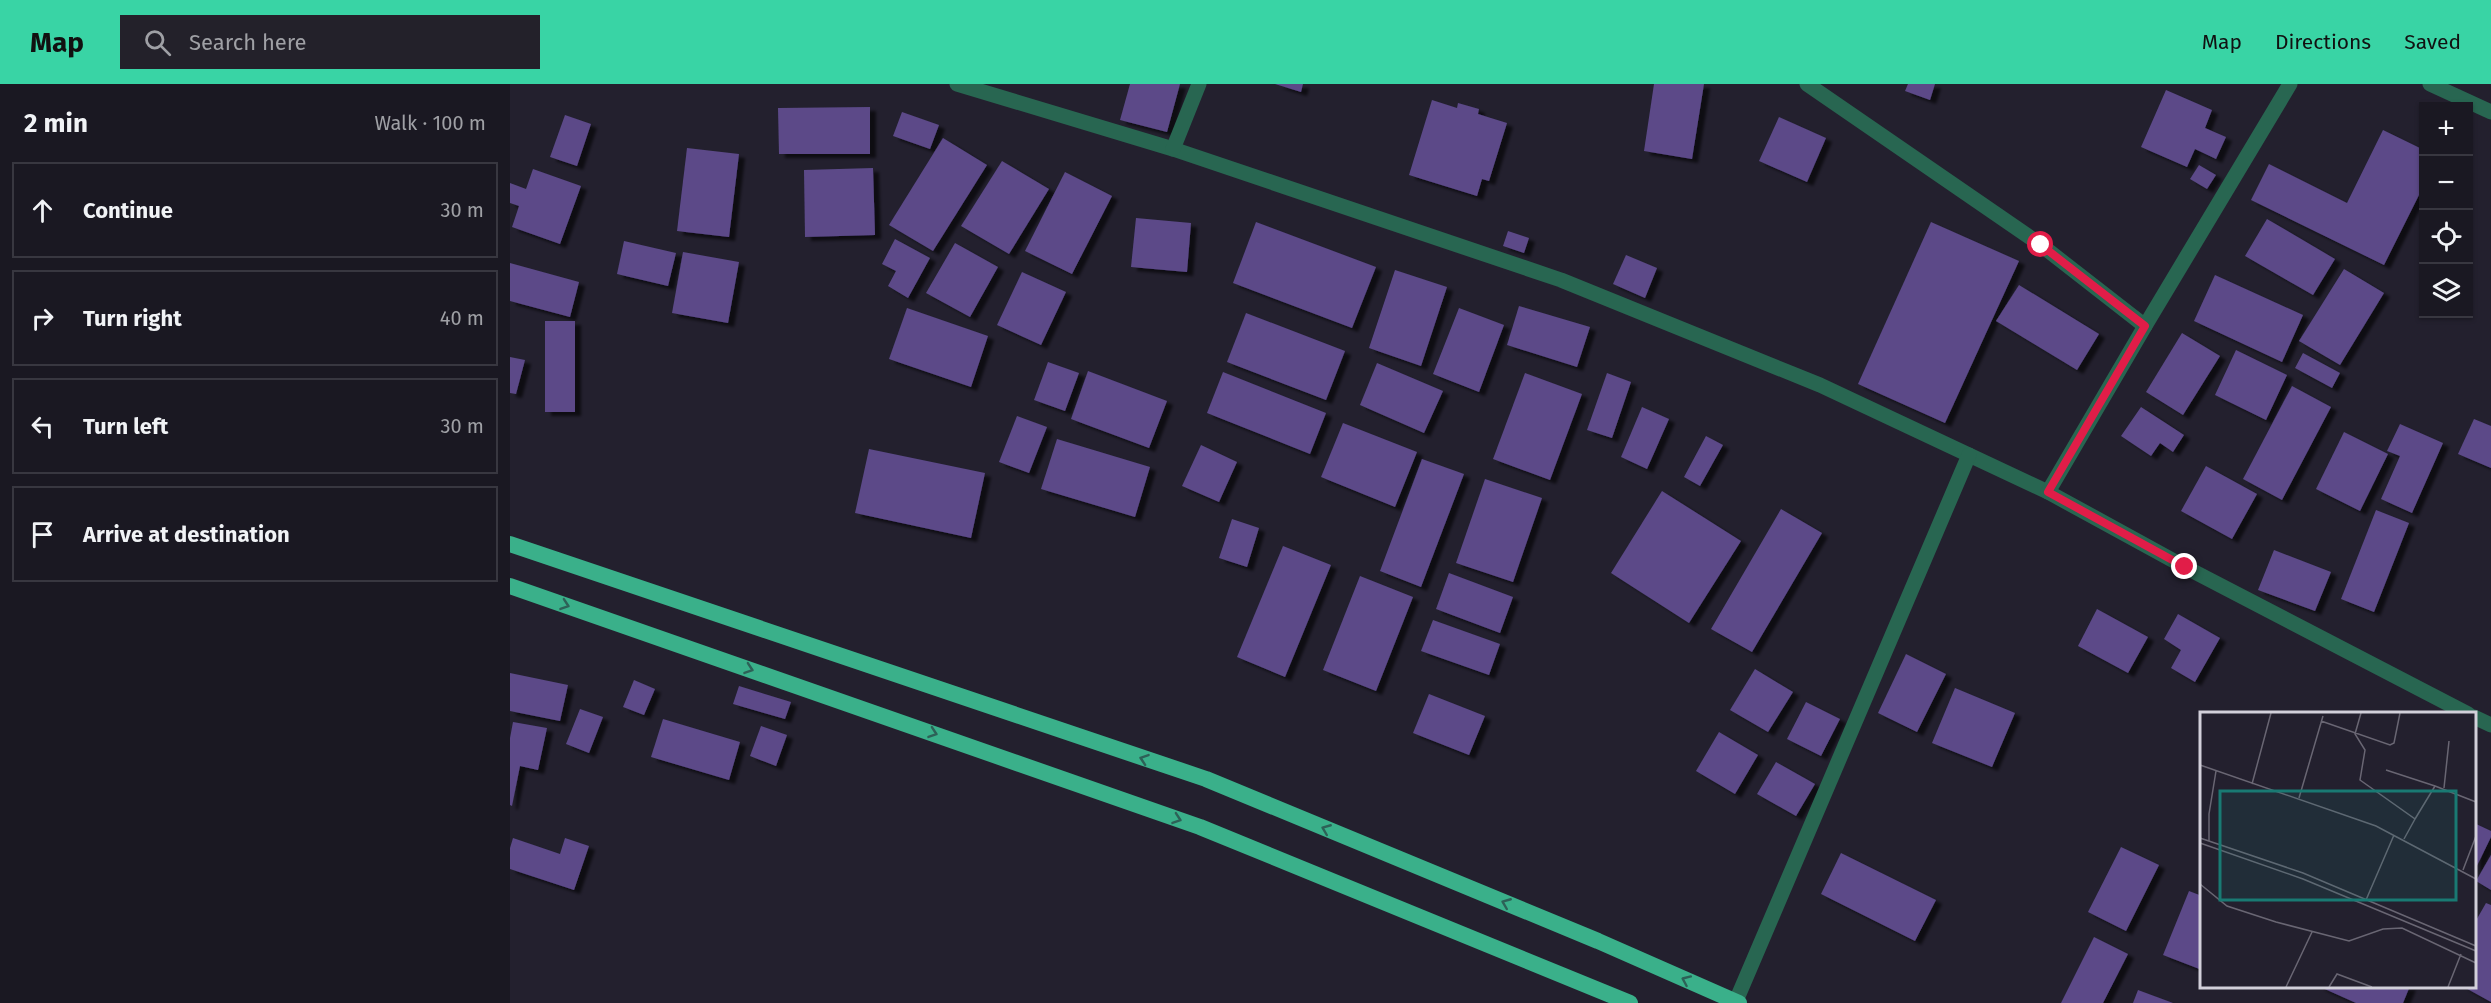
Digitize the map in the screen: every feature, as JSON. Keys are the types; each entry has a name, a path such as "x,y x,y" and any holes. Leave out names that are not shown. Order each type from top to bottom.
{"highway":[{"path":"510,544 1206,779 1738,1002"},
{"path":"510,586 1200,827 1630,1003"}],"street":[{"path":"957,84 1173,149 1560,280 1820,385 2048,492 2185,567 2464,712"},
{"path":"1173,149 1199,84"},
{"path":"1807,84 2041,245 2145,326"},
{"path":"2048,492 2290,84"},
{"path":"2430,84 2491,112"},
{"path":"1738,1002 1969,455"},
{"path":"2476,718 2491,725"}],"building":[{"path":"1130,84 1180,84 1167,132 1120,120"},
{"path":"1275,84 1303,84 1301,92"},
{"path":"1654,84 1704,84 1692,159 1644,151"},
{"path":"1908,84 1935,84 1930,100 1905,91"},
{"path":"2166,90 2212,110 2205,128 2226,137 2216,159 2195,149 2187,167 2141,147"},
{"path":"1432,100 1457,108 1458,103 1479,109 1478,114 1507,123 1489,181 1482,179 1477,196 1409,175"},
{"path":"870,107 870,154 779,154 778,108"},
{"path":"902,112 939,125 930,149 893,136"},
{"path":"565,115 591,124 577,166 550,157"},
{"path":"1779,117 1826,138 1807,182 1759,161"},
{"path":"2383,130 2419,148 2419,195 2384,265 2251,200 2269,164 2347,203"},
{"path":"943,138 987,165 933,251 889,225"},
{"path":"687,148 739,154 729,237 677,231"},
{"path":"1002,161 1049,189 1009,254 961,226"},
{"path":"2199,165 2216,175 2207,189 2190,179"},
{"path":"873,168 875,235 805,237 804,170"},
{"path":"533,169 581,186 560,244 512,227 519,206 510,203 510,183 526,189"},
{"path":"1065,172 1112,196 1072,274 1025,251"},
{"path":"1136,218 1191,223 1187,272 1131,267"},
{"path":"2267,219 2335,259 2313,295 2245,256"},
{"path":"1256,222 1376,267 1352,328 1233,283"},
{"path":"1931,222 2019,261 1945,423 1858,384"},
{"path":"1508,231 1529,238 1524,253 1503,246"},
{"path":"895,239 930,258 908,298 888,286 896,271 882,264"},
{"path":"624,241 676,253 668,286 617,274"},
{"path":"955,243 998,267 970,317 926,293"},
{"path":"683,252 739,262 728,323 672,313"},
{"path":"1626,255 1657,268 1645,298 1613,284"},
{"path":"510,263 579,282 570,317 510,301"},
{"path":"2344,269 2384,293 2340,365 2299,341"},
{"path":"1395,270 1447,287 1421,366 1369,348"},
{"path":"1022,272 1066,292 1041,345 997,325"},
{"path":"2215,275 2303,315 2282,362 2194,321"},
{"path":"2019,285 2099,334 2077,370 1996,321"},
{"path":"1519,306 1590,327 1577,367 1507,345"},
{"path":"907,308 988,336 971,387 889,359"},
{"path":"1459,308 1504,325 1479,392 1433,374"},
{"path":"1246,313 1345,351 1326,400 1227,362"},
{"path":"545,321 575,321 575,412 545,412"},
{"path":"2182,333 2220,356 2183,415 2146,392"},
{"path":"2236,350 2287,375 2266,420 2215,395"},
{"path":"2303,353 2340,373 2332,388 2295,368"},
{"path":"510,357 525,360 516,394 510,393"},
{"path":"1048,362 1079,373 1065,411 1034,400"},
{"path":"1377,363 1443,391 1424,433 1360,405"},
{"path":"1088,371 1167,401 1149,448 1071,419"},
{"path":"1223,372 1326,413 1310,454 1207,413"},
{"path":"1525,373 1582,394 1550,480 1493,459"},
{"path":"1607,373 1631,382 1612,438 1587,430"},
{"path":"2292,386 2331,407 2282,500 2243,479"},
{"path":"1642,407 1669,419 1647,469 1621,457"},
{"path":"2141,407 2184,435 2173,452 2160,443 2151,456 2121,436"},
{"path":"1017,416 1047,427 1029,473 999,462"},
{"path":"2474,419 2491,426 2491,468 2458,454"},
{"path":"1343,423 1417,452 1395,507 1321,477"},
{"path":"2400,424 2443,443 2412,513 2381,499 2400,456 2387,451"},
{"path":"2344,432 2388,454 2360,511 2316,489"},
{"path":"1706,436 1723,445 1700,486 1684,477"},
{"path":"1057,439 1150,467 1135,517 1041,489"},
{"path":"1201,445 1237,462 1219,502 1182,486"},
{"path":"869,449 985,473 971,538 855,513"},
{"path":"1422,459 1464,474 1421,587 1380,571"},
{"path":"2206,466 2257,494 2232,539 2181,511"},
{"path":"1485,479 1542,498 1513,582 1456,563"},
{"path":"1662,491 1741,541 1689,623 1611,573"},
{"path":"1781,509 1822,533 1752,652 1711,629"},
{"path":"2376,510 2409,523 2374,612 2341,599"},
{"path":"1232,519 1259,528 1247,567 1219,558"},
{"path":"1283,546 1331,565 1285,677 1237,657"},
{"path":"2274,550 2331,572 2315,611 2258,590"},
{"path":"1449,573 1513,597 1500,633 1436,609"},
{"path":"1360,576 1413,597 1376,691 1323,670"},
{"path":"2097,609 2148,637 2128,673 2078,646"},
{"path":"2178,614 2220,638 2195,682 2171,668 2181,650 2164,639"},
{"path":"1433,620 1500,644 1489,675 1421,651"},
{"path":"1906,654 1946,674 1917,732 1878,713"},
{"path":"1755,669 1793,692 1768,732 1730,710"},
{"path":"510,673 568,685 560,721 510,711"},
{"path":"634,680 655,689 644,715 623,707"},
{"path":"739,686 791,702 785,719 733,704"},
{"path":"1955,688 2015,713 1992,767 1932,743"},
{"path":"1429,694 1485,716 1469,755 1413,733"},
{"path":"1806,702 1840,719 1821,756 1787,739"},
{"path":"580,709 603,717 589,753 566,744"},
{"path":"663,719 740,742 729,780 651,757"},
{"path":"513,722 547,728 538,770 520,766 512,806 510,805 510,738"},
{"path":"761,726 787,735 776,766 750,756"},
{"path":"1719,732 1758,755 1735,794 1696,771"},
{"path":"1776,762 1815,784 1796,816 1757,794"},
{"path":"2476,824 2491,831 2491,837 2476,868"},
{"path":"513,838 560,854 565,838 589,846 574,890 510,869 510,848"},
{"path":"2121,847 2159,865 2126,931 2088,912"},
{"path":"1841,853 1936,900 1915,941 1821,894"},
{"path":"2491,855 2491,890 2476,881"},
{"path":"2189,891 2200,895 2200,969 2163,955"},
{"path":"2486,903 2491,905 2491,1002 2466,988 2476,988 2476,920"},
{"path":"2094,937 2128,954 2103,1003 2061,1003"},
{"path":"2322,988 2409,988 2403,1003 2356,1003"},
{"path":"2138,990 2173,1003 2133,1003"}],"route":[{"path":"2041,245 2145,326 2048,492 2185,567"}]}
